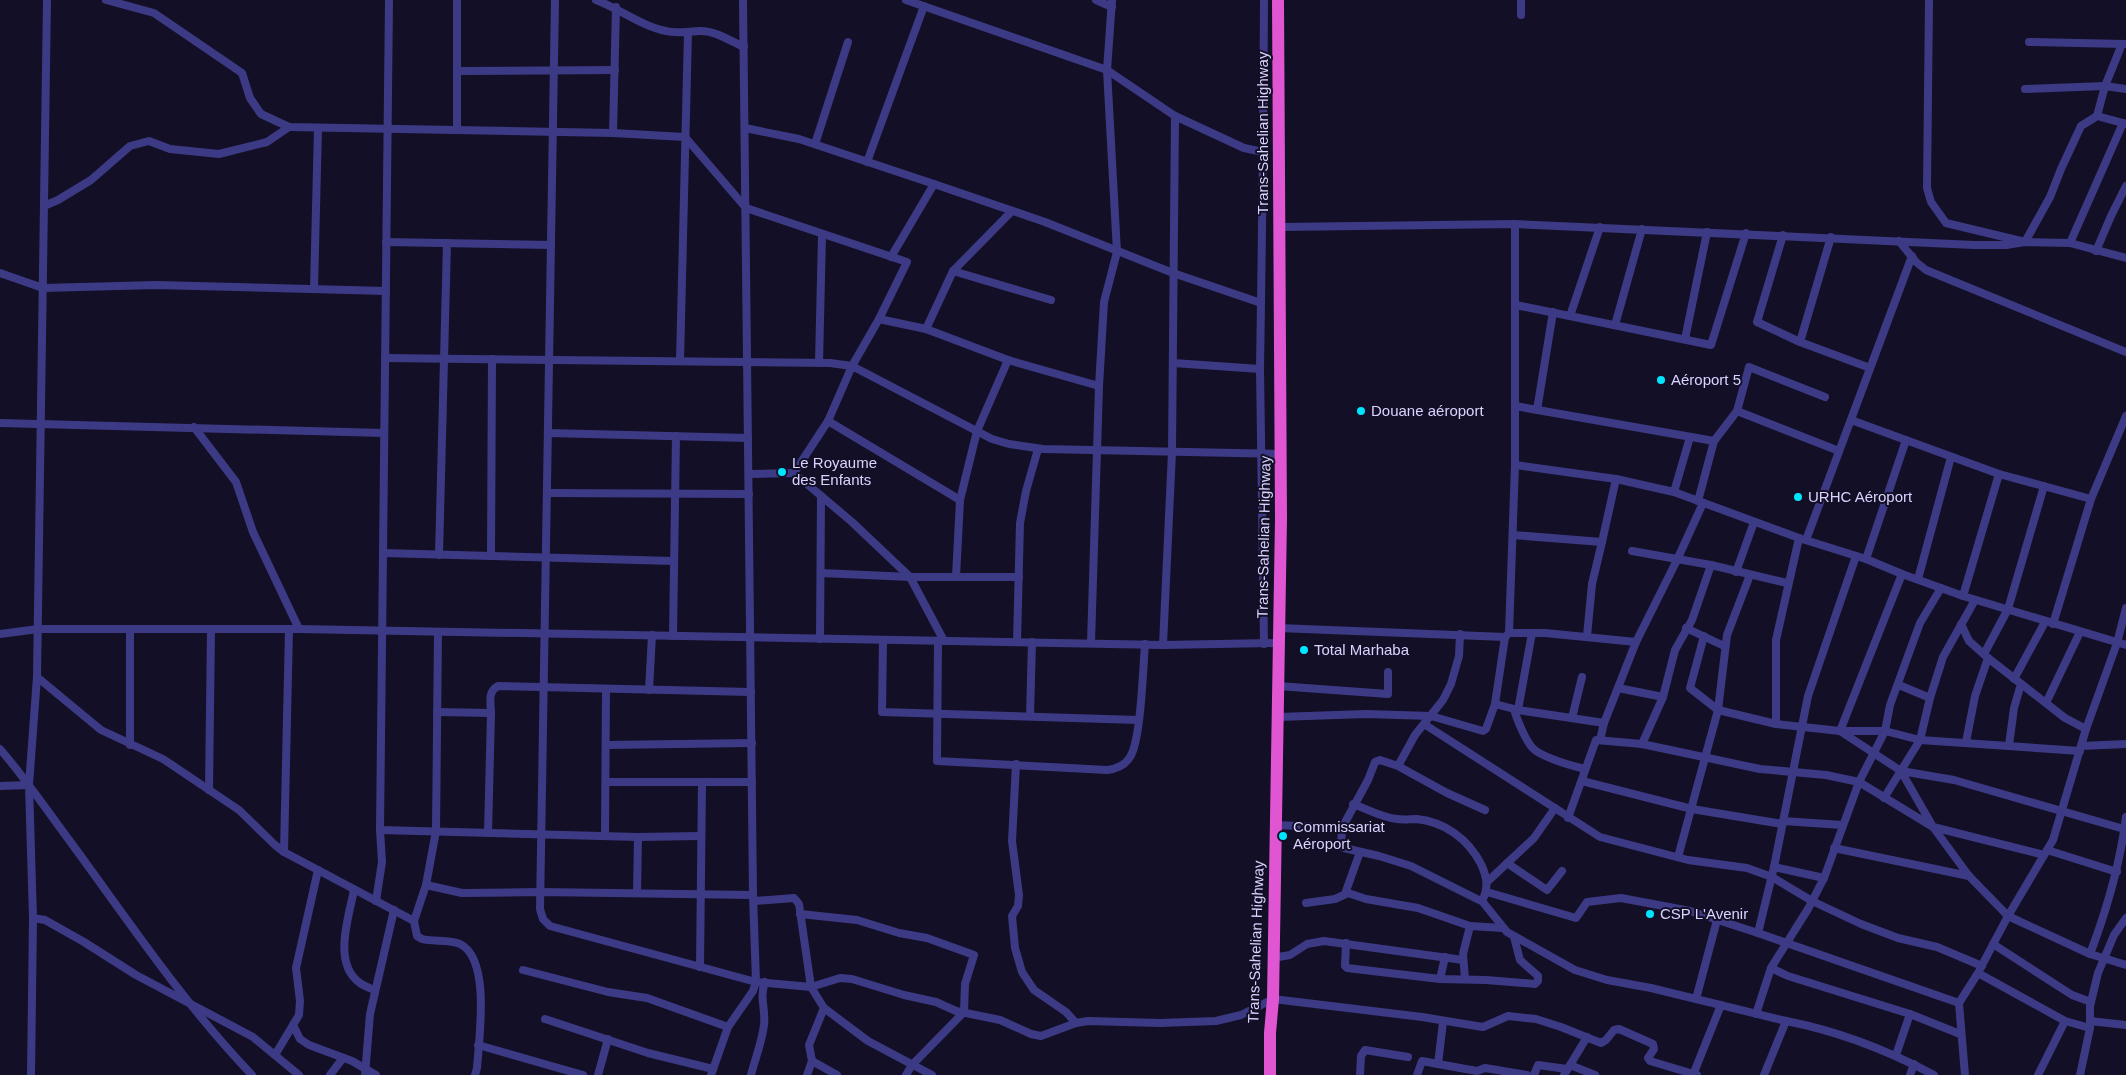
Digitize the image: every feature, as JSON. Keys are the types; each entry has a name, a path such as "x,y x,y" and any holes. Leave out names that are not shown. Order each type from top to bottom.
{"highway":[{"name":"Trans-Sahelian Highway","path":"1270,1075 1280,628 1281,454 1278,0"}],"street":[{"path":"31,1075 33,918 29,785 37,677 47,0"},
{"path":"106,0 154,13 242,73 250,98 261,114 288,127 613,133 685,137 746,208 907,262 879,319 852,366 828,421 794,473"},
{"path":"376,901 382,862 380,830 389,0"},
{"path":"457,130 458,0"},
{"path":"555,0 540,909 543,919 550,926 761,982 811,987 840,978 852,980 936,1002 964,1012 1000,1020 1031,1034 1041,1036 1076,1023 1160,1024 1216,1021 1241,1015 1273,999 1422,1017 1443,1022 1483,1027 1508,1016 1536,1020 1575,1031 1602,1043 1614,1030 1618,1029 1653,1044 1654,1048 1648,1058 1650,1061 1695,1075 1720,1005"},
{"path":"596,0 616,7 636,19 667,32 702,31 717,33 744,47"},
{"path":"743,0 753,898 761,992 765,1010 764,1025 754,1074"},
{"path":"906,0 1108,70 1174,116 1244,148 1264,152"},
{"path":"1091,643 1096,450 1104,302 1117,252 1108,70 1112,3 1096,0"},
{"path":"1264,0 1264,152 1260,369 1263,453 1264,644"},
{"path":"1521,0 1521,15"},
{"path":"1929,0 1928,188 1931,202 1946,223 2025,242"},
{"path":"868,162 924,6"},
{"path":"613,133 616,7"},
{"path":"680,361 688,32"},
{"path":"815,144 848,42"},
{"path":"2025,242 2050,197 2081,126 2097,116 2105,86 2124,44 2029,42"},
{"path":"457,71 615,70"},
{"path":"2025,89 2105,86 2126,89"},
{"path":"1163,645 1172,452 1174,116"},
{"path":"2070,243 2125,124 2097,116"},
{"path":"44,206 58,200 90,180 130,146 149,141 170,149 219,154 267,142 288,127"},
{"path":"314,289 318,128"},
{"path":"745,128 815,144 934,184 1012,211 1173,273 1261,303"},
{"path":"891,257 934,184"},
{"path":"2096,251 2110,216 2126,186"},
{"path":"926,329 953,271 1012,211"},
{"path":"1278,717 1366,714 1431,716 1483,731 1486,729 1495,704 1507,635 1513,535 1515,465 1515,224"},
{"path":"1280,226 1515,224 1746,233 1974,245 2006,245 2025,242 2070,243 2126,258"},
{"path":"1570,316 1600,227"},
{"path":"1615,325 1642,229"},
{"path":"1685,339 1707,232"},
{"path":"1516,305 1712,344 1746,233"},
{"path":"819,363 822,235"},
{"path":"1783,235 1757,322 1800,342 1870,368"},
{"path":"1800,342 1831,238"},
{"path":"1899,241 1926,270 2126,352"},
{"path":"386,242 550,245"},
{"path":"439,555 447,243"},
{"path":"1776,724 1776,640 1787,584 1803,539 1839,452 1912,256"},
{"path":"953,271 1051,300"},
{"path":"0,273 43,288 156,285 386,291"},
{"path":"1262,281 1280,284"},
{"path":"1537,410 1553,312"},
{"path":"879,319 926,329 1008,360 1099,386"},
{"path":"385,358 747,361 852,366 999,442 1038,449 1281,454"},
{"path":"490,556 492,359"},
{"path":"956,578 960,500 977,431 1008,360"},
{"path":"1173,363 1260,369"},
{"path":"1600,740 1604,723 1636,642 1677,560 1700,502 1714,441 1737,410 1749,367 1825,397"},
{"path":"1515,406 1714,441"},
{"path":"1737,410 1839,452"},
{"path":"2009,745 2018,681 2049,623 2091,499 2126,416"},
{"path":"1851,420 1999,474 2091,499"},
{"path":"828,421 960,500"},
{"path":"0,423 384,433"},
{"path":"194,427 236,482 254,532 299,629"},
{"path":"548,434 748,438"},
{"path":"673,636 676,436"},
{"path":"1674,492 1690,437"},
{"path":"1866,559 1906,440"},
{"path":"1017,642 1022,510 1038,449"},
{"path":"1918,579 1951,457"},
{"path":"1515,465 1616,479 1674,492 1754,522 1866,559 1963,596 2126,645"},
{"path":"749,474 794,473 852,522 910,577 941,641 937,761 1107,770 1123,765 1132,754 1138,720 1145,644"},
{"path":"1963,596 1999,474"},
{"path":"1587,636 1592,584 1616,479"},
{"path":"1966,742 1975,696 1986,656 2008,609 2044,486"},
{"path":"548,493 749,494"},
{"path":"820,639 821,496"},
{"path":"1736,572 1754,522"},
{"path":"1513,535 1602,542"},
{"path":"1632,551 1711,566 1787,584"},
{"path":"383,553 674,561"},
{"path":"1758,932 1772,877 1808,696 1856,556"},
{"path":"1642,744 1663,698 1675,650 1692,620 1711,566"},
{"path":"820,573 956,578 1019,577"},
{"path":"1840,732 1902,574"},
{"path":"1678,857 1718,710 1724,646 1750,576"},
{"path":"1756,1014 1770,968 1812,901 1824,878 1859,782 1885,731 1890,705 1899,685 1920,623 1941,588"},
{"path":"1884,798 1920,740 1943,656 1975,600"},
{"path":"1965,1075 1960,1034 1959,1003 2053,840 2086,729 2117,643 2126,608"},
{"path":"1961,624 1969,641 1986,656 2065,718 2086,729"},
{"path":"1280,628 1507,635 1532,633 1587,636 1636,642"},
{"path":"1686,628 1724,646"},
{"path":"0,634 38,629 299,629 1163,645 1279,643"},
{"path":"130,629 130,745"},
{"path":"209,790 211,629"},
{"path":"284,852 289,629"},
{"path":"438,632 436,831 426,885 414,921 417,936 422,940 458,943 469,949 476,962 480,977 475,1075"},
{"path":"2046,703 2080,632"},
{"path":"1532,633 1516,709 1518,722 1535,750 1568,765 1585,769"},
{"path":"1398,766 1451,684 1459,656 1460,634"},
{"path":"649,690 652,635"},
{"path":"1704,636 1690,688 1718,710 1776,724 1802,728 1840,732 1885,731 1920,740 2080,748 2126,744"},
{"path":"883,640 882,712 1138,720"},
{"path":"1030,716 1032,642"},
{"path":"1278,686 1388,694 1388,672"},
{"path":"37,677 101,730 163,759 239,810 284,852 414,921"},
{"path":"1572,718 1582,677"},
{"path":"1899,685 1930,698"},
{"path":"488,833 490,694 498,686 751,692"},
{"path":"1618,688 1663,698"},
{"path":"605,835 606,689"},
{"path":"1495,704 1604,723"},
{"path":"437,712 491,713"},
{"path":"1424,724 1600,837 1688,860 1747,868 1772,877 1812,901 1861,924 1898,938 1937,947 1980,969 2065,1020 2090,1025 2126,1025"},
{"path":"1840,732 1901,771 1954,780 2124,829"},
{"path":"1568,818 1596,740 1642,744 1760,769 1826,775 1859,782 1933,827 2117,872"},
{"path":"606,745 752,743"},
{"path":"0,750 29,785 187,1002 252,1075"},
{"path":"1485,810 1447,793 1398,766 1380,760 1375,762 1363,790 1353,804 1342,828 1342,848 1379,856 1411,866 1482,901 1503,928 1514,937 1575,970 1591,976 1651,988 1823,1030 1896,1055 1934,1075"},
{"path":"0,762 12,763"},
{"path":"1016,764 1012,841 1019,895 1018,906 1012,916 1015,948 1022,972 1034,990 1066,1012 1076,1023"},
{"path":"1901,771 1933,827 1969,876 2008,916 2090,954 2126,965"},
{"path":"1582,781 1692,809 1782,823 1842,825"},
{"path":"606,782 752,782"},
{"path":"700,967 702,782"},
{"path":"0,786 29,785"},
{"path":"1353,804 1397,820 1419,820 1438,825 1463,839 1475,854 1485,873 1487,892 1482,901"},
{"path":"1487,882 1534,838 1555,808"},
{"path":"2090,954 2105,916 2117,872 2126,817"},
{"path":"1276,825 1342,828"},
{"path":"380,830 638,837 701,836"},
{"path":"637,893 638,837"},
{"path":"1834,848 1969,876"},
{"path":"1348,893 1346,891 1360,852"},
{"path":"1507,863 1547,890 1562,871"},
{"path":"1774,867 1824,878"},
{"path":"275,1055 299,1015 296,968 318,870"},
{"path":"426,885 462,894 541,892 637,893 794,898 799,904 811,987 824,1008 868,1041 932,1075"},
{"path":"354,890 344,942 345,958 354,978 360,984 374,990"},
{"path":"1487,892 1576,918 1588,901 1621,898 1690,911 1758,932 1786,944 1959,1003"},
{"path":"1306,903 1335,900 1348,893 1366,899 1418,908 1470,926 1503,928"},
{"path":"364,1071 374,990 394,910"},
{"path":"800,914 857,920 899,933 927,938 974,955 965,984 964,1012 912,1065 906,1075"},
{"path":"33,918 45,920 136,975 253,1037 299,1075"},
{"path":"2089,1075 2081,1072 2090,1025 2091,1002 2103,958 2114,935 2126,918"},
{"path":"1696,999 1717,920"},
{"path":"1465,979 1464,960 1470,926"},
{"path":"1346,944 1346,968 1440,979 1524,984 1537,983 1538,976 1520,960 1514,937"},
{"path":"1273,958 1290,955 1306,944 1324,941 1464,960"},
{"path":"1993,944 2072,995 2091,1002"},
{"path":"1440,979 1445,957"},
{"path":"1770,968 1788,976 1910,1014 1960,1034"},
{"path":"523,970 608,992 647,998 728,1027"},
{"path":"545,1019 712,1072 728,1027 761,982"},
{"path":"807,1075 812,1061 809,1045 824,1008"},
{"path":"1896,1055 1910,1014"},
{"path":"2038,1075 2065,1020"},
{"path":"1764,1075 1786,1021"},
{"path":"1438,1064 1443,1022"},
{"path":"294,1025 300,1039 304,1042 352,1060 364,1071 376,1075"},
{"path":"1567,1070 1587,1037"},
{"path":"602,1074 608,1039"},
{"path":"478,1045 583,1075"},
{"path":"1363,1074 1361,1056 1365,1050 1408,1057"},
{"path":"330,1075 343,1058"},
{"path":"812,1061 837,1075"},
{"path":"1417,1075 1422,1061 1477,1071 1485,1068 1527,1075"},
{"path":"1910,1075 1914,1064"},
{"path":"1534,1075 1538,1065 1596,1075"}],"place":[{"name":"Aéroport 5","path":"1661,380"},
{"name":"Douane aéroport","path":"1361,411"},
{"name":"Le Royaume des Enfants","path":"782,472"},
{"name":"URHC Aéroport","path":"1798,497"},
{"name":"Total Marhaba","path":"1304,650"},
{"name":"Commissariat Aéroport","path":"1283,836"},
{"name":"CSP L'Avenir","path":"1650,914"}]}
